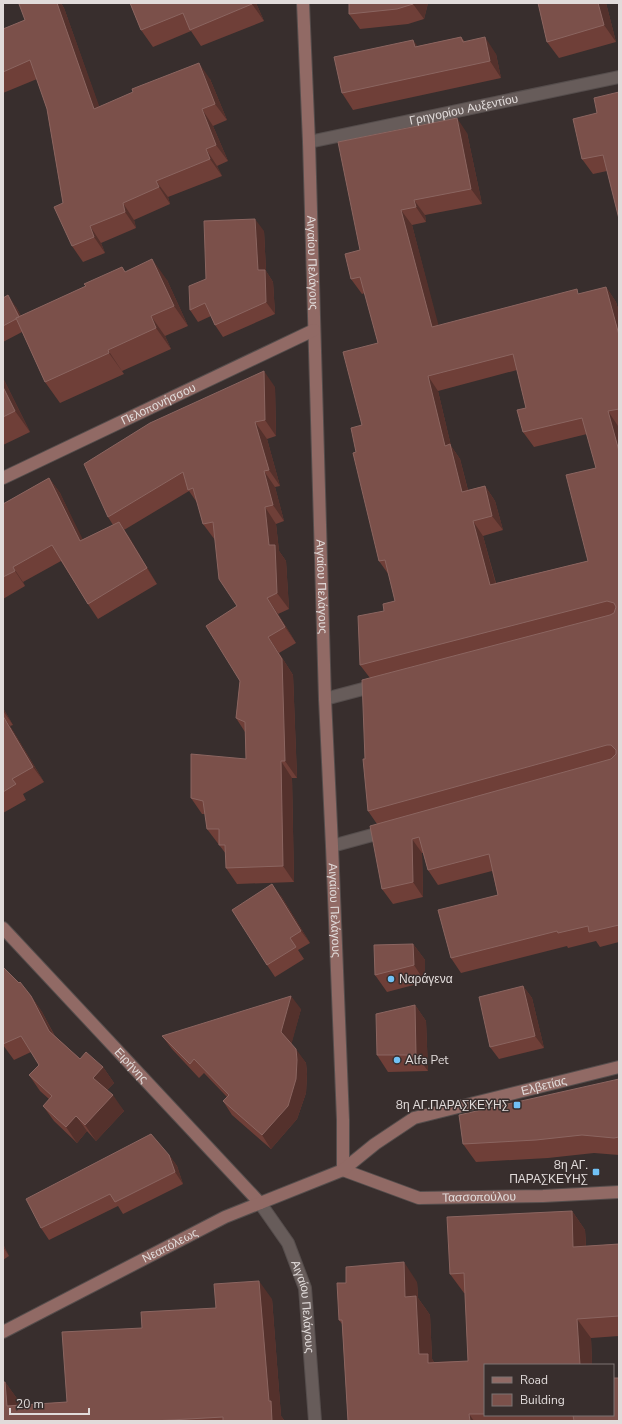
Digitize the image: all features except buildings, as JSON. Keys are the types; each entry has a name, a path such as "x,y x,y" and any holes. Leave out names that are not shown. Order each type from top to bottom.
{"street":[{"name":"Αιγαίου Πελάγους","path":"303,3 309,142 325,699 343,1120 343,1170"},
{"name":"Γρηγορίου Αυξεντίου","path":"309,142 619,77"},
{"name":"Πελοπονήσσου","path":"3,478 314,330"},
{"path":"325,699 387,683"},
{"path":"332,846 400,827"},
{"name":"Ειρήνης","path":"3,928 260,1203"},
{"name":"Ελβετίας","path":"343,1170 375,1144 414,1118 619,1067"},
{"name":"Τασσοπούλου","path":"343,1170 419,1198 543,1196 619,1192"},
{"name":"Νεαπόλεως","path":"3,1332 225,1217 343,1170"},
{"name":"Αιγαίου Πελάγους","path":"260,1203 288,1244 305,1288 315,1421"}],"place":[{"name":"Ναράγενα","path":"391,979"},
{"name":"Alfa Pet","path":"397,1060"},
{"name":"8η ΑΓ.ΠΑΡΑΣΚΕΥΗΣ","path":"517,1105"},
{"name":"8η ΑΓ. ΠΑΡΑΣΚΕΥΗΣ","path":"596,1172"}]}
